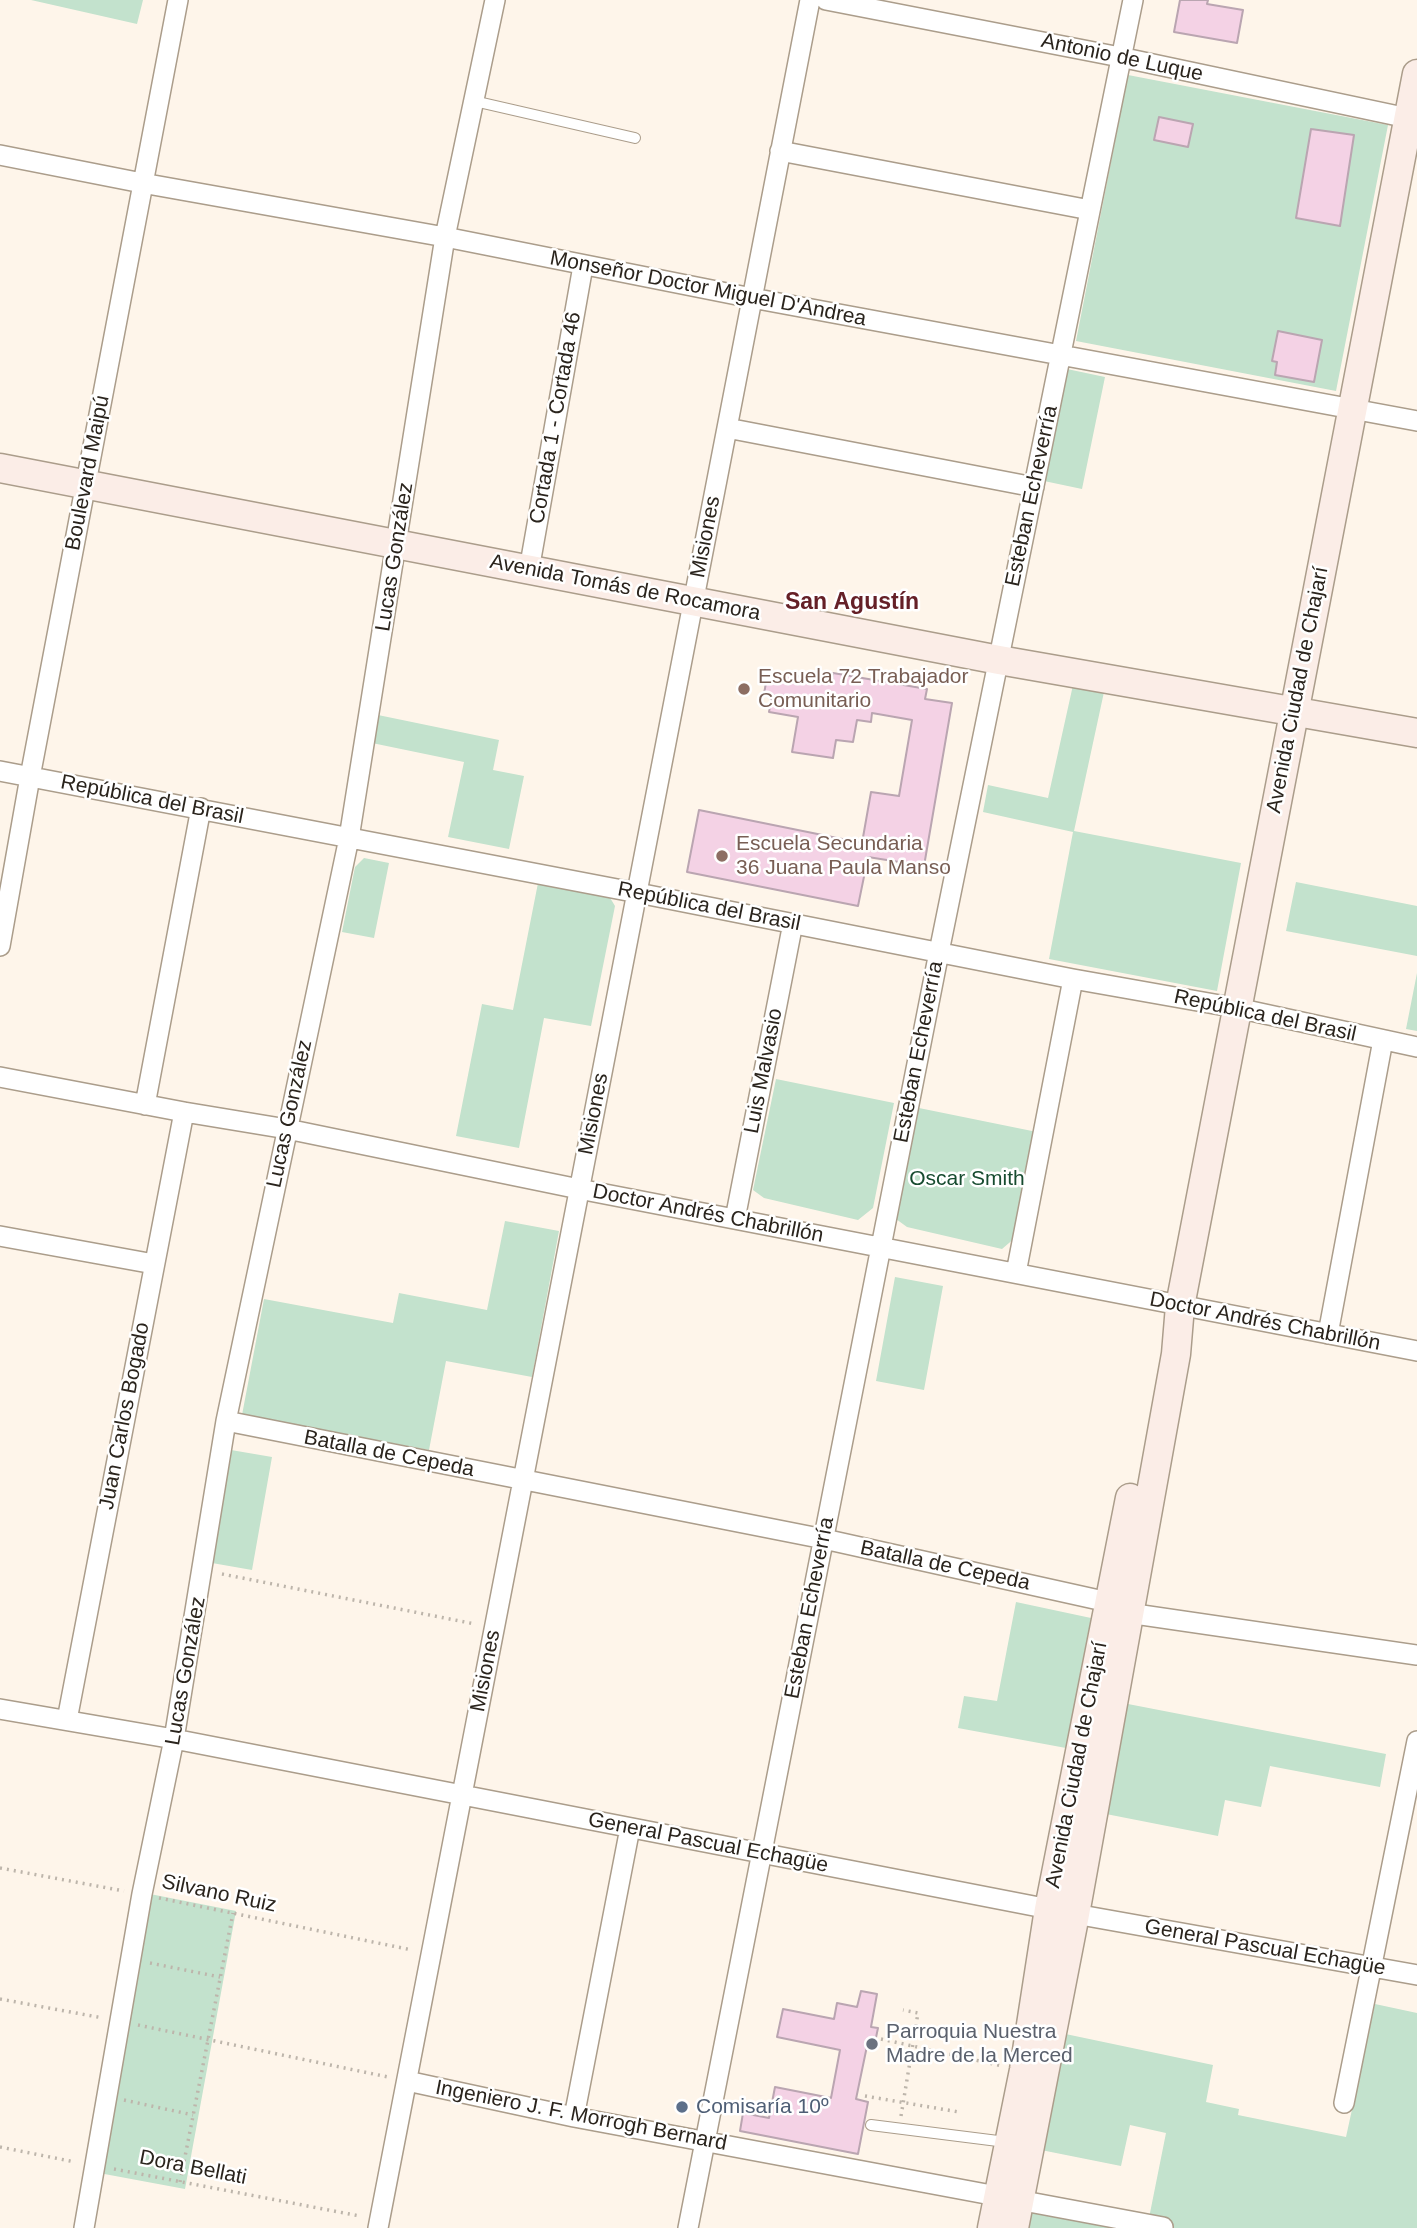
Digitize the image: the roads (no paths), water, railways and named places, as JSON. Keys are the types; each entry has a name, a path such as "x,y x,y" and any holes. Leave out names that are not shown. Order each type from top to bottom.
{"main road":[{"name":"Avenida Ciudad de Chajarí","path":"992,2228 1010,2209 1118,1608 1176,1354 1180,1306 1293,710 1413,119 1417,74"},
{"name":"Avenida Tomás de Rocamora","path":"0,468 999,660 1417,733"},
{"name":"Avenida Ciudad de Chajarí","path":"1010,2209 1009,2143 1062,1912"}],"street":[{"name":"Boulevard Maipú","path":"0,946 178,0"},
{"name":"Lucas González","path":"84,2228 142,1894 174,1739 226,1421 349,838 445,237 495,0"},
{"name":"Misiones","path":"379,2224 810,0"},
{"name":"Antonio de Luque","path":"826,0 1121,57 1413,119"},
{"name":"Esteban Echeverría","path":"688,2228 880,1247 1133,0"},
{"path":"780,151 1090,210"},
{"name":"Monseñor Doctor Miguel D'Andrea","path":"0,155 1417,421"},
{"name":"Cortada 1 - Cortada 46","path":"529,570 583,266"},
{"path":"727,428 1034,487"},
{"name":"República del Brasil","path":"0,771 1073,979 1237,1008 1417,1046"},
{"path":"145,1105 201,808"},
{"name":"Luis Malvasio","path":"735,1219 793,923"},
{"path":"1016,1273 1073,979"},
{"path":"1328,1334 1383,1040"},
{"name":"Doctor Andrés Chabrillón","path":"0,1077 287,1129 579,1189 1417,1351"},
{"name":"Juan Carlos Bogado","path":"66,1720 184,1112"},
{"path":"0,1236 154,1264"},
{"name":"Batalla de Cepeda","path":"226,1421 824,1539 1118,1608 1417,1655"},
{"name":"General Pascual Echagüe","path":"0,1709 462,1794 1062,1912 1417,1975"},
{"path":"1344,2103 1417,1741"},
{"path":"573,2117 630,1828"},
{"name":"Ingeniero J. F. Morrogh Bernard","path":"407,2081 573,2117 704,2141 1010,2209 1163,2227"}],"lane":[{"path":"474,101 635,138"},
{"path":"871,2125 1009,2143"}],"place":[{"name":"Escuela 72 Trabajador Comunitario","path":"744,689"},
{"name":"Escuela Secundaria 36 Juana Paula Manso","path":"722,856"},
{"name":"Parroquia Nuestra Madre de la Merced","path":"872,2044"},
{"name":"Comisaría 10º","path":"682,2107"}],"district":[{"name":"San Agustín","path":"852,603"}],"park label":[{"name":"Oscar Smith","path":"967,1179"}]}
